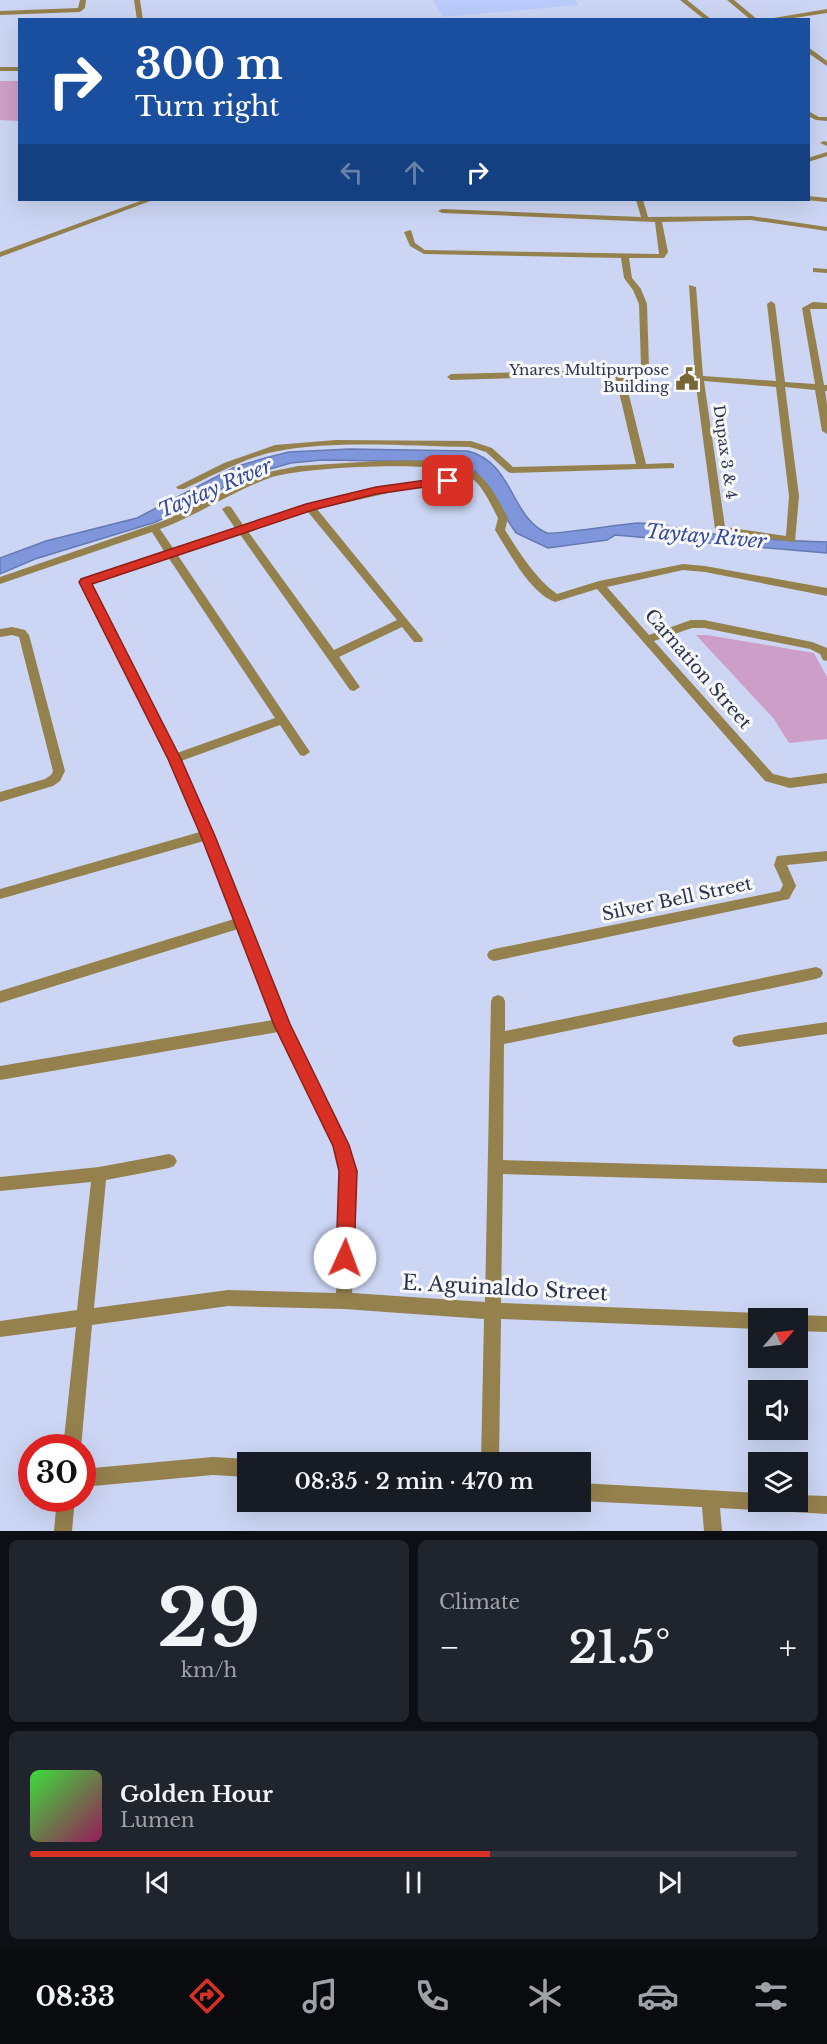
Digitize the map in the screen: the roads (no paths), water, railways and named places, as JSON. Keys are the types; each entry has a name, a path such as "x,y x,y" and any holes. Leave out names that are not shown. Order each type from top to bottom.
{"street":[{"path":"0,13 80,10 83,0"},
{"path":"137,0 140,18"},
{"path":"683,0 707,18"},
{"path":"730,0 752,18"},
{"path":"779,18 827,11"},
{"path":"810,51 827,64"},
{"path":"0,69 18,69"},
{"path":"810,114 818,119 827,119"},
{"path":"810,159 827,154"},
{"path":"823,200 827,190"},
{"path":"0,255 146,201"},
{"path":"640,201 645,219"},
{"path":"441,211 658,220 751,218 827,229"},
{"path":"408,232 409,242 424,252 662,256 658,220"},
{"path":"451,377 641,372 645,368 643,304 637,289 628,279 625,256"},
{"path":"816,270 827,271"},
{"name":"Dupax 3 & 4","path":"692,287 699,378 720,529 791,540 794,496 771,304"},
{"path":"827,306 813,305 807,308 823,388 827,430"},
{"path":"619,374 642,466"},
{"path":"699,378 823,388"},
{"path":"181,487 226,465 275,448 336,443 471,444 489,450 511,470 671,466"},
{"path":"0,581 164,524 282,472 305,467 358,465 450,466 468,471 480,480 503,518 500,530 528,572 542,589 555,598 599,585 683,567 827,592"},
{"path":"344,1301 348,1171 341,1145 282,1025 243,922 174,759 85,582 310,507 376,490 448,481"},
{"path":"310,507 418,639"},
{"path":"227,509 354,687"},
{"path":"156,531 304,752"},
{"name":"Carnation Street","path":"599,585 769,778 790,783 827,778"},
{"path":"333,656 402,622"},
{"path":"648,639 691,624 704,624 812,646 824,651 827,657"},
{"path":"0,633 12,630 24,635 59,771 50,783 0,796"},
{"path":"174,759 282,720"},
{"path":"0,893 208,836"},
{"name":"Silver Bell Street","path":"494,956 784,895 790,886 780,865 782,860 827,856"},
{"path":"0,997 243,922"},
{"path":"497,1039 816,973"},
{"path":"490,1452 498,1001"},
{"path":"0,1073 282,1025"},
{"path":"739,1041 827,1028"},
{"path":"0,1185 99,1174 169,1161"},
{"path":"495,1167 827,1176"},
{"path":"73,1434 99,1174"},
{"name":"E. Aguinaldo Street","path":"0,1329 228,1298 344,1301 492,1311 748,1321"},
{"path":"808,1323 827,1324"},
{"path":"96,1477 213,1466 237,1467"},
{"path":"591,1493 827,1505"},
{"path":"710,1500 713,1531"},
{"path":"63,1531 65,1512"}],"water":[{"name":"Taytay River","path":"350,449 468,451 483,457 495,467 526,515 547,533 645,523 704,533 827,542 827,553 615,535 607,540 548,548 516,533 476,472 449,462 322,460 291,463 249,475 156,522 35,559 0,574 0,558 46,541 137,518 235,467 289,452"}],"place":[{"name":"Ynares Multipurpose Building","path":"687,379"}]}
